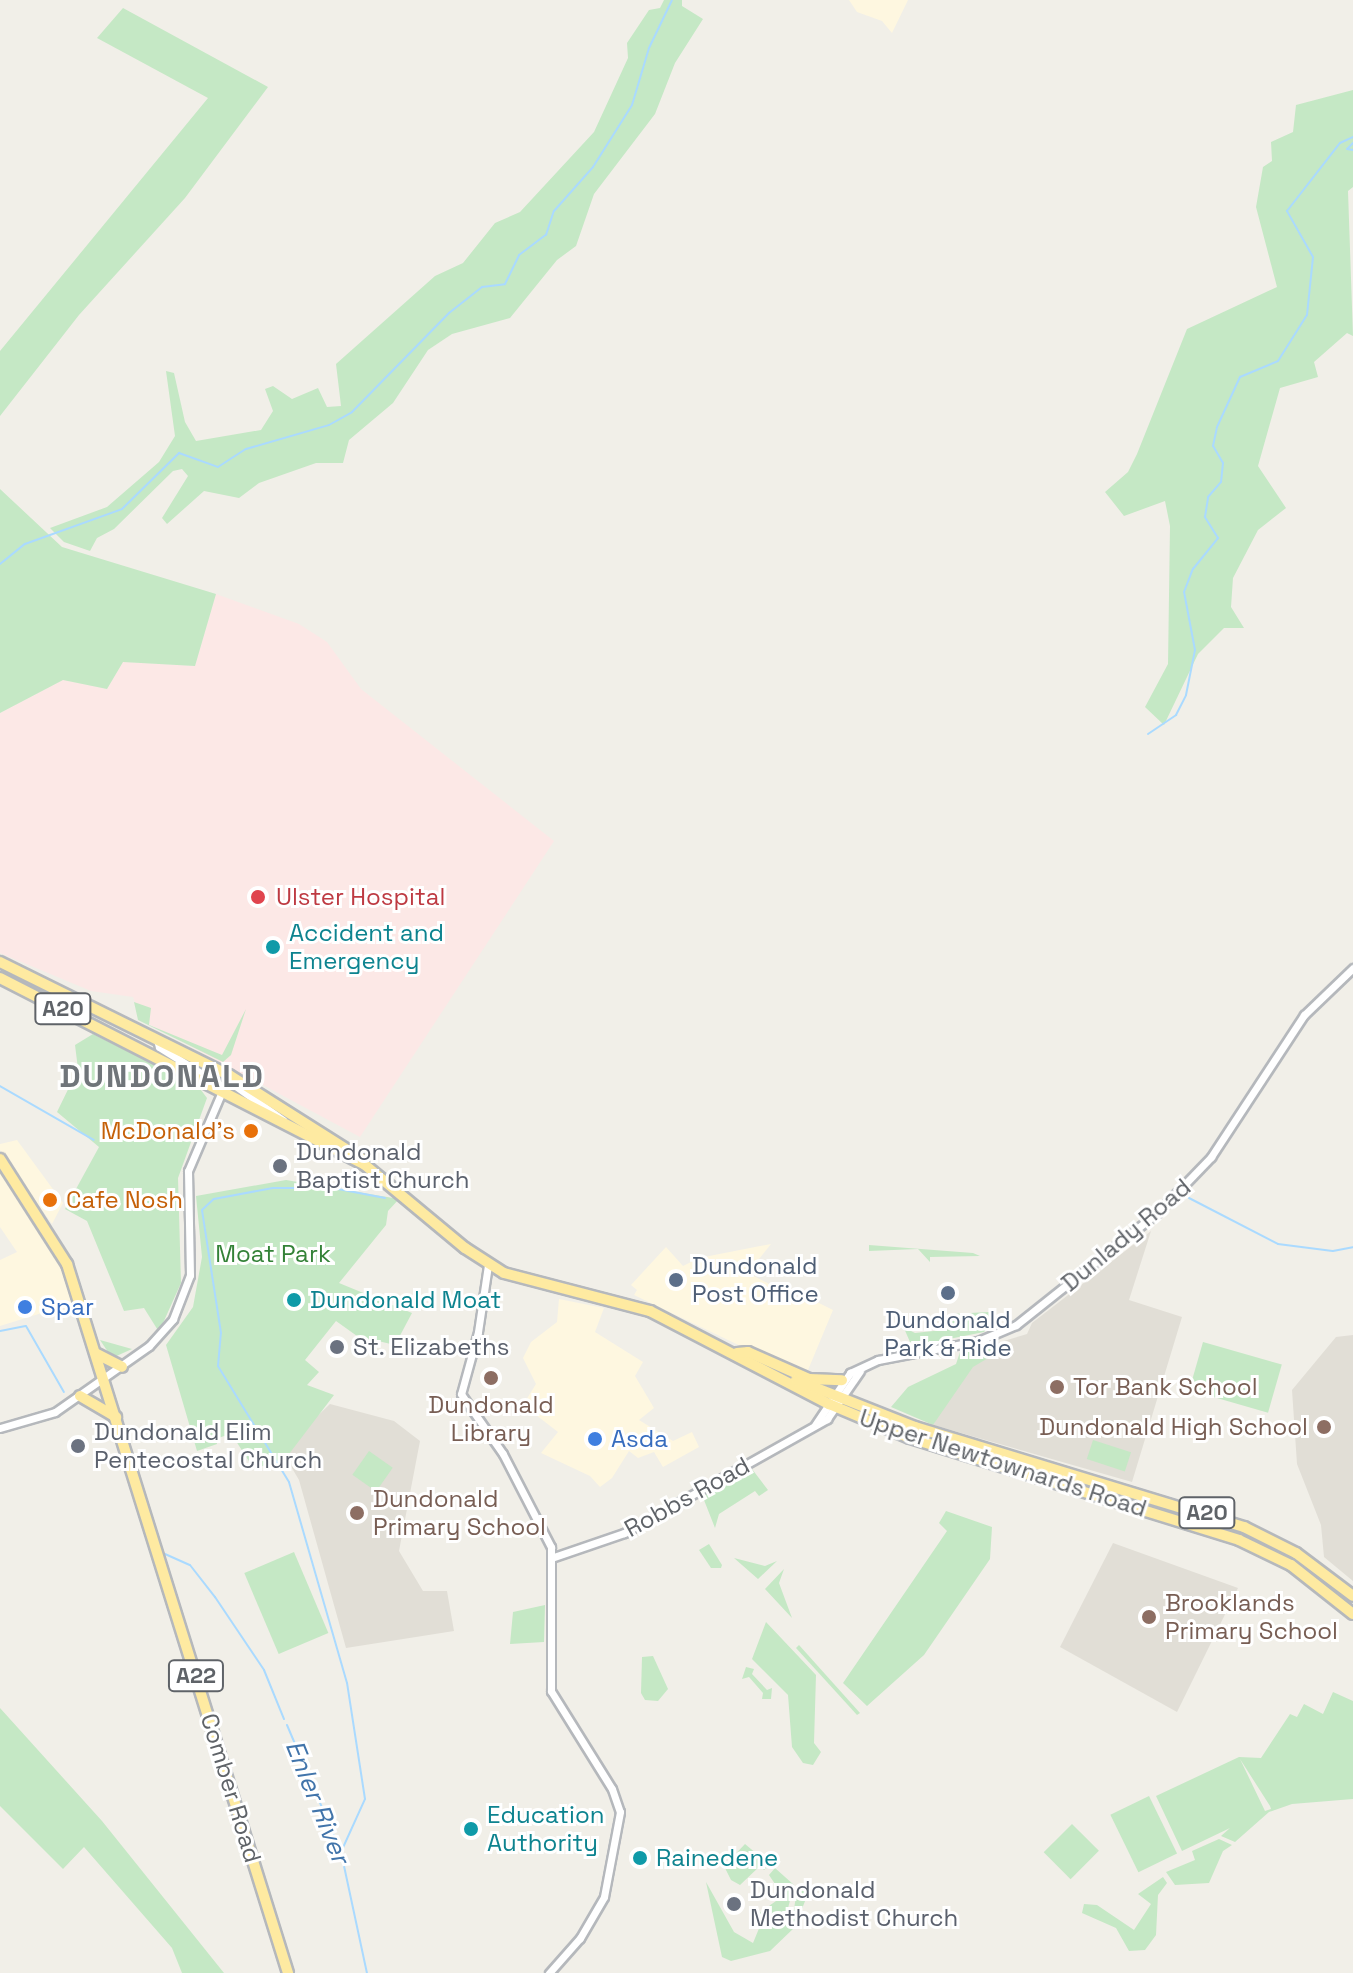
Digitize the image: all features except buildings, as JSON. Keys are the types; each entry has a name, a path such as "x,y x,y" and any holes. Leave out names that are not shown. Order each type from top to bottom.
{"highway":[{"name":"Upper Newtownards Road","path":"0,962 157,1040 278,1117 365,1165"},
{"name":"Upper Newtownards Road","path":"0,978 225,1083 341,1143 488,1265 518,1278 633,1305 910,1438 1239,1540 1291,1565 1353,1614"},
{"name":"Comber Road","path":"0,1159 58,1245 105,1379 288,1973"},
{"path":"735,1353 748,1352 809,1379 842,1380"},
{"path":"96,1353 122,1367"},
{"path":"80,1396 116,1417"},
{"name":"Upper Newtownards Road","path":"836,1402 1231,1521 1296,1553 1353,1596"}],"street":[{"name":"Dunlady Road","path":"842,1380 888,1358 978,1341 1016,1325 1157,1213 1211,1157 1304,1015 1353,968"},
{"path":"0,1428 55,1412 122,1367 162,1334 185,1297 192,1258 188,1171 225,1083"},
{"path":"213,1111 233,1102 278,1117"},
{"path":"488,1265 478,1332 461,1394 503,1454 554,1557 551,1691 612,1789 620,1819 599,1907 549,1973"},
{"path":"836,1402 861,1369"},
{"path":"836,1402 842,1380"},
{"name":"Robbs Road","path":"554,1557 624,1533 815,1425 836,1402"}],"shaded area":[{"path":"849,0 908,0 892,33 882,21 857,12"},
{"name":"Ulster Hospital","path":"216,594 299,624 327,642 361,689 554,841 360,1137 141,1020 133,997 91,991 0,953 0,713 63,680 107,689 123,662 195,666"},
{"path":"17,1140 63,1203 52,1224 0,1150 0,1144"},
{"path":"0,1164 53,1243 74,1303 0,1326 0,1260 17,1252 0,1227"},
{"name":"Tor Bank School","path":"1151,1231 1129,1300 1182,1317 1132,1482 933,1425 974,1350 1027,1334 1032,1323"},
{"path":"771,1244 748,1273 806,1303 809,1298 833,1310 808,1370 772,1361 634,1295 637,1290 631,1285 666,1247 683,1266 699,1258"},
{"path":"559,1299 604,1308 595,1332 643,1362 635,1376 654,1408 639,1420 673,1441 692,1432 699,1447 663,1467 654,1452 638,1458 629,1451 612,1478 600,1487 590,1476 541,1453 558,1432 523,1405 536,1384 523,1358 531,1342 557,1322"},
{"name":"Dundonald High School","path":"1353,1335 1353,1581 1324,1557 1321,1525 1297,1464 1292,1390 1336,1337"},
{"name":"Dundonald Primary School","path":"330,1404 394,1421 420,1441 399,1551 423,1591 447,1591 454,1631 346,1648 299,1480 286,1458 307,1426"},
{"name":"Brooklands Primary School","path":"1113,1543 1238,1588 1177,1712 1060,1647"}],"green space":[{"path":"664,0 682,0 682,6 703,19 675,63 655,114 594,194 576,246 557,260 510,318 452,334 428,350 393,403 349,440 343,463 316,463 259,483 239,498 204,491 167,524 162,518 188,476 182,469 173,471 114,529 97,538 90,551 64,542 50,528 107,507 159,462 175,436 166,371 174,373 185,422 196,441 261,430 273,411 265,389 273,386 292,399 318,388 327,407 341,406 336,364 435,276 463,263 495,223 520,212 594,132 628,58 627,43 649,10 660,8"},
{"path":"123,8 268,87 185,198 79,315 0,416 0,351 208,98 97,38"},
{"path":"1353,90 1353,187 1348,191 1353,336 1347,333 1314,362 1318,377 1280,388 1258,466 1286,508 1258,530 1233,578 1231,607 1244,628 1224,628 1198,654 1164,725 1145,707 1168,664 1170,526 1165,501 1124,516 1105,492 1128,472 1187,329 1277,287 1256,207 1263,167 1272,161 1271,142 1293,132 1296,105"},
{"path":"0,489 62,547 216,594 195,666 123,662 107,689 63,680 0,713"},
{"path":"24,979 109,1021 109,1022 16,981"},
{"path":"134,1002 151,1008 149,1025 222,1055 246,1009 231,1055 223,1062 138,1020"},
{"path":"93,1034 198,1086 207,1098 178,1178 181,1283 159,1332 144,1308 124,1311 87,1221 65,1209 99,1147 57,1112 78,1069 75,1045"},
{"name":"Moat Park","path":"286,1180 399,1199 388,1211 386,1225 339,1283 412,1313 395,1345 357,1336 336,1321 305,1360 319,1372 307,1385 334,1395 286,1458 254,1469 234,1438 224,1436 216,1439 217,1444 197,1451 166,1345 193,1307 202,1257 196,1196"},
{"path":"869,1245 973,1253 980,1256 930,1257 930,1262 918,1249 869,1251"},
{"path":"989,1312 993,1320 984,1332 924,1344 910,1342 900,1319 906,1317 907,1329 915,1333 952,1329 951,1314"},
{"path":"100,1340 132,1349 112,1358"},
{"path":"993,1342 1000,1351 973,1367 933,1425 891,1407 908,1387 956,1364 960,1352"},
{"path":"1203,1342 1282,1365 1268,1413 1189,1390"},
{"path":"862,1410 986,1455 1036,1470 908,1432"},
{"path":"1093,1440 1131,1452 1125,1471 1087,1459"},
{"path":"369,1451 393,1468 376,1491 352,1475"},
{"path":"752,1469 768,1490 759,1496 755,1491 719,1514 715,1528 702,1495"},
{"path":"1057,1473 1228,1524 1296,1559 1346,1600 1244,1536 1055,1478"},
{"path":"946,1511 992,1527 990,1559 924,1655 867,1706 843,1683 947,1531 939,1523"},
{"path":"709,1544 721,1568 711,1568 699,1550"},
{"path":"294,1552 328,1633 279,1654 244,1573"},
{"path":"734,1558 765,1566 777,1561 758,1579"},
{"path":"784,1569 779,1583 792,1618 765,1589"},
{"path":"545,1605 544,1642 510,1644 513,1612"},
{"path":"766,1622 816,1675 814,1743 821,1752 813,1765 803,1763 792,1747 788,1695 752,1659"},
{"path":"799,1645 860,1713 857,1715 796,1648"},
{"path":"653,1656 668,1689 658,1701 645,1700 641,1693 642,1657"},
{"path":"746,1667 754,1669 752,1674 767,1690 772,1688 771,1699 762,1699 763,1693 749,1677 742,1679"},
{"path":"1333,1692 1353,1701 1353,1799 1292,1804 1269,1812 1235,1842 1221,1836 1230,1828 1182,1851 1156,1796 1239,1757 1261,1758 1290,1714 1297,1717 1304,1704 1323,1714","holes":["1240,1759 1271,1809 1265,1811"]},
{"path":"0,1708 102,1821 224,1973 182,1973 172,1948 84,1847 63,1869 0,1806"},
{"path":"1149,1796 1177,1854 1138,1872 1110,1815"},
{"path":"1072,1824 1099,1851 1071,1879 1044,1852"},
{"path":"1219,1839 1232,1845 1223,1851 1209,1883 1175,1885 1166,1872 1195,1860 1192,1851"},
{"path":"745,1844 770,1865 764,1870 760,1866 740,1885 731,1880 724,1866"},
{"path":"775,1868 794,1885 787,1912 773,1923 758,1914 783,1896 769,1875"},
{"path":"1163,1877 1167,1883 1158,1895 1156,1935 1145,1950 1129,1951 1116,1928 1082,1913 1084,1904 1097,1905 1134,1930 1151,1904 1138,1894"},
{"path":"706,1882 734,1932 753,1943 760,1926 757,1919 782,1925 793,1915 797,1890 802,1887 807,1896 795,1927 770,1951 731,1961 722,1957"}],"waterway":[{"path":"0,564 25,544 122,509 179,453 218,467 246,449 329,425 352,412 449,313 482,287 505,284 519,255 546,235 554,211 593,167 632,105 649,48 672,0"},
{"path":"1148,734 1176,715 1186,695 1195,650 1184,592 1193,569 1218,538 1205,517 1208,497 1221,482 1223,463 1213,446 1217,427 1240,377 1278,361 1307,315 1313,257 1287,211 1340,143 1353,137"},
{"path":"1353,143 1347,149 1353,150"},
{"path":"0,1086 94,1140"},
{"path":"341,1852 365,1799 347,1683 289,1482 218,1366 221,1333 202,1210 214,1199 273,1188 333,1188 385,1198"},
{"path":"1189,1198 1278,1244 1333,1251 1353,1247"},
{"path":"0,1331 26,1326 64,1392"},
{"name":"Enler River","path":"165,1554 190,1565 215,1597 264,1670 284,1719"},
{"name":"Enler River","path":"287,1725 341,1852 367,1973"}],"place":[{"name":"Ulster Hospital","path":"258,897"},
{"name":"Accident and Emergency","path":"273,947"},
{"name":"McDonald's","path":"251,1131"},
{"name":"Dundonald Baptist Church","path":"280,1166"},
{"name":"Cafe Nosh","path":"50,1200"},
{"name":"Dundonald Post Office","path":"676,1280"},
{"name":"Dundonald Park & Ride","path":"948,1293"},
{"name":"Dundonald Moat","path":"294,1300"},
{"name":"Spar","path":"25,1307"},
{"name":"St. Elizabeths","path":"337,1347"},
{"name":"Dundonald Library","path":"491,1378"},
{"name":"Tor Bank School","path":"1057,1387"},
{"name":"Dundonald High School","path":"1324,1427"},
{"name":"Asda","path":"595,1439"},
{"name":"Dundonald Elim Pentecostal Church","path":"78,1446"},
{"name":"Dundonald Primary School","path":"357,1513"},
{"name":"Brooklands Primary School","path":"1149,1617"},
{"name":"Education Authority","path":"471,1829"},
{"name":"Rainedene","path":"640,1858"},
{"name":"Dundonald Methodist Church","path":"734,1904"}],"district":[{"name":"DUNDONALD","path":"162,1076"}]}
